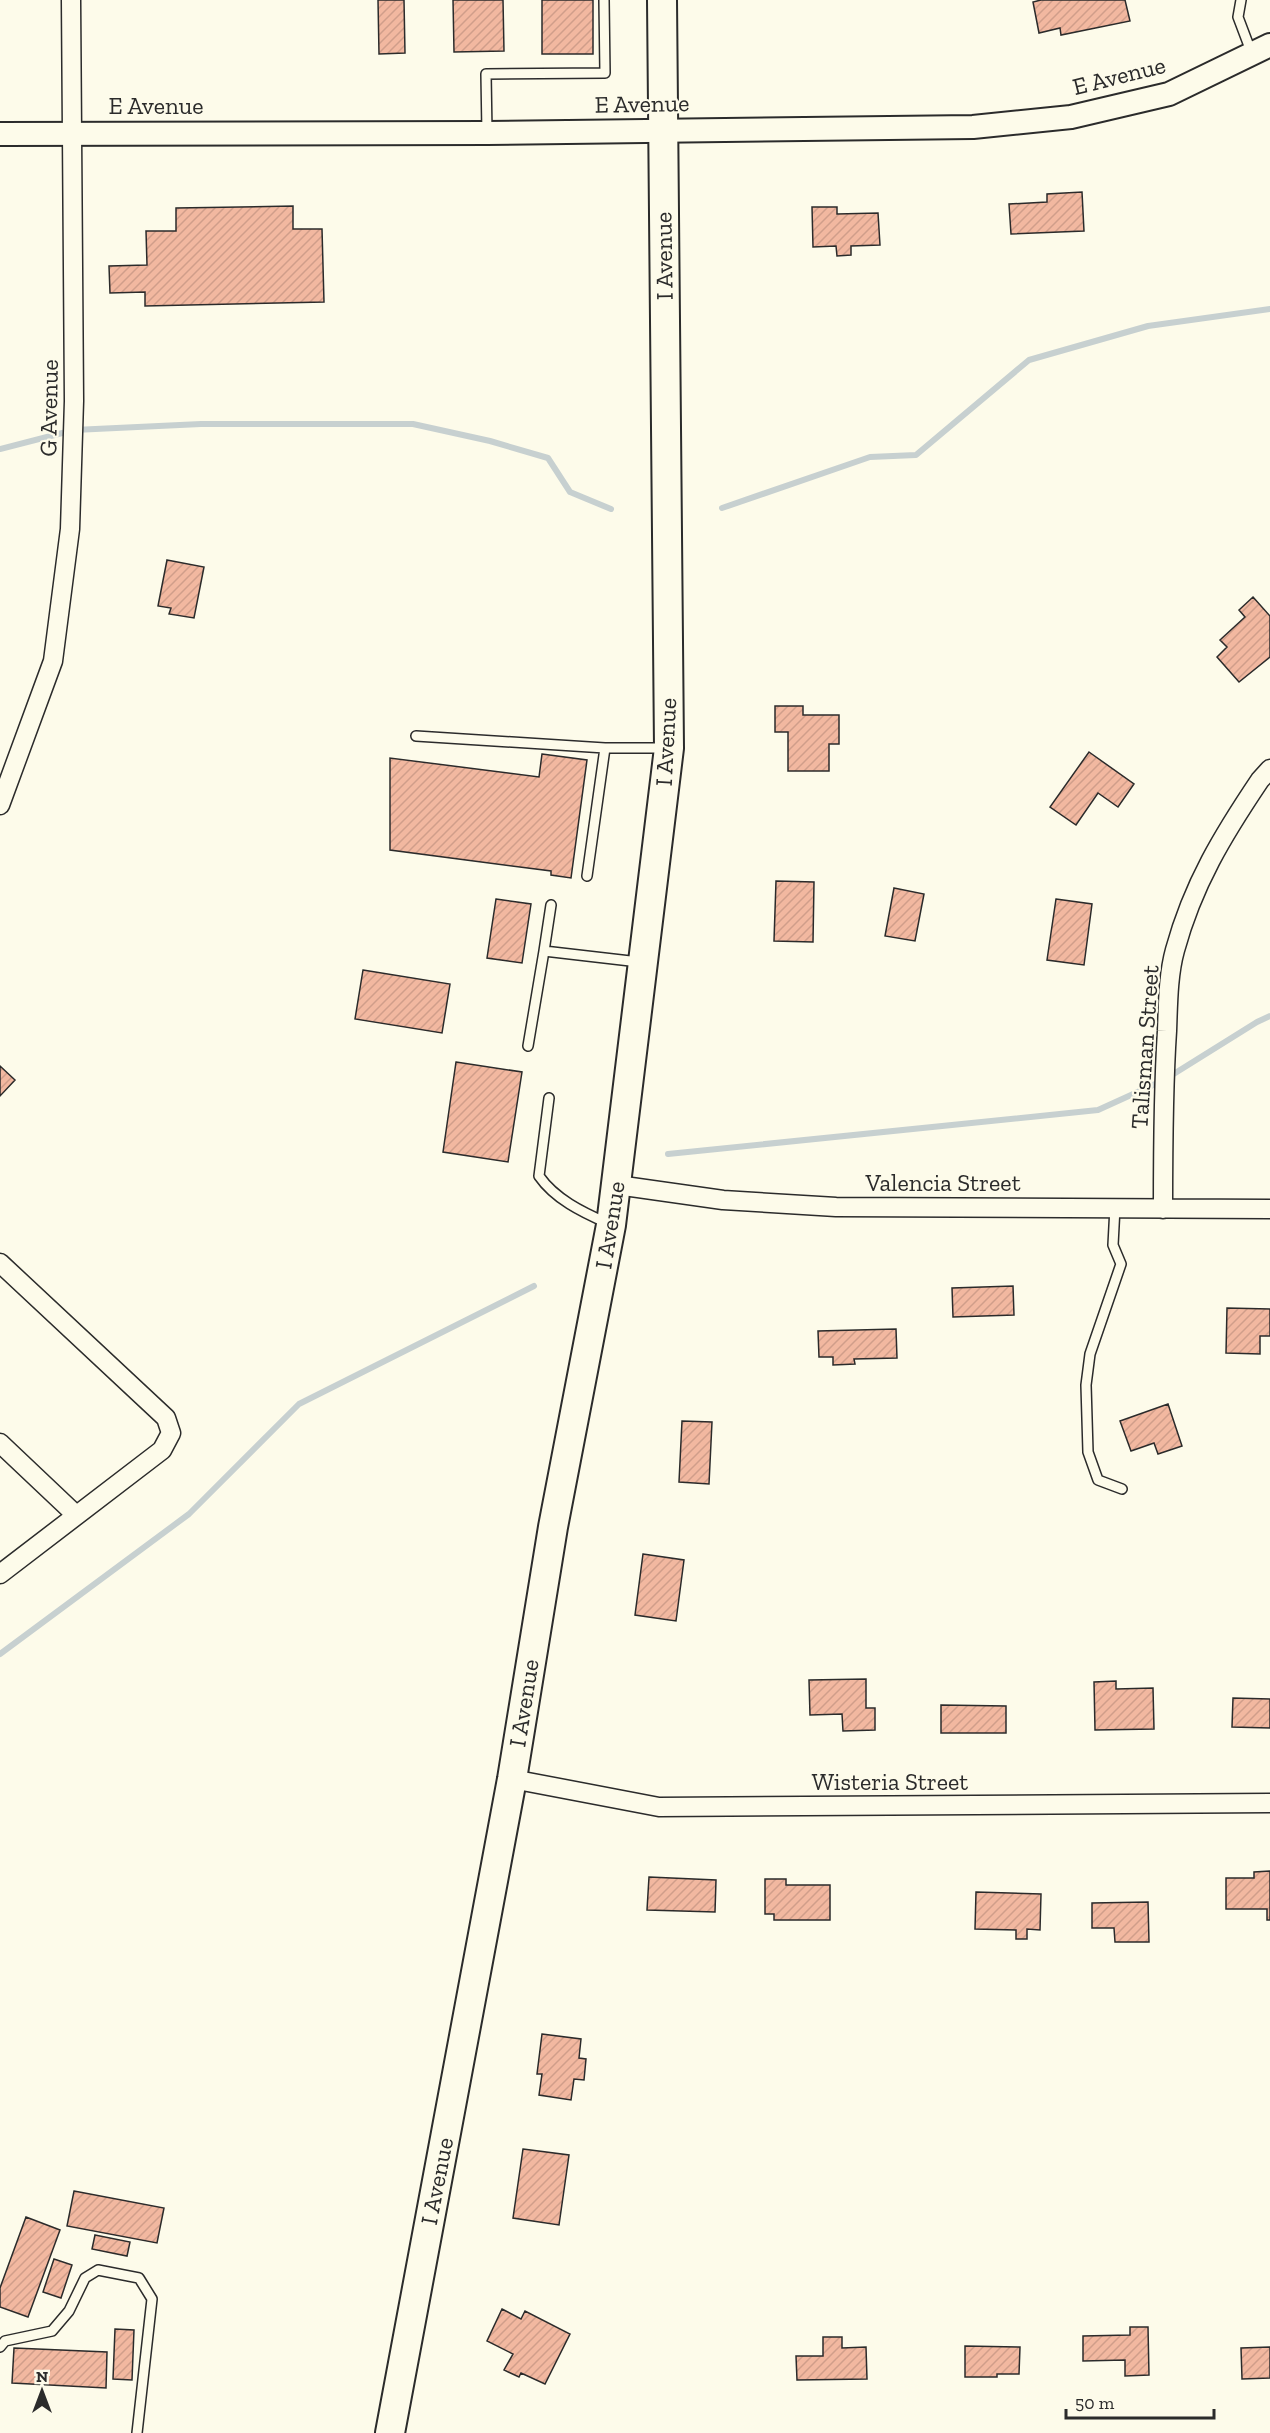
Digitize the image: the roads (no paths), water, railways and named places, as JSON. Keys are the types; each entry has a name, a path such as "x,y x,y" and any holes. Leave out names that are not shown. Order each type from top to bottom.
{"main road":[{"name":"I Avenue","path":"390,2433 512,1779 553,1527 611,1225 669,748 662,0"}],"street":[{"name":"G Avenue","path":"0,806 53,661 70,529 74,401 74,134 71,0"},
{"name":"E Avenue","path":"0,134 487,133 973,127 1071,117 1169,94 1261,50"},
{"name":"Talisman Street","path":"1163,1209 1162,1100 1168,1000 1175,952 1192,898 1214,852 1260,780 1270,769"},
{"name":"Valencia Street","path":"617,1185 723,1200 836,1207 1270,1209"},
{"path":"0,1263 166,1418 171,1433 162,1450 0,1574"},
{"path":"0,1443 75,1515"},
{"name":"Wisteria Street","path":"512,1779 659,1807 1270,1803"}],"lane":[{"path":"487,133 486,74 605,73 604,0"},
{"path":"1241,0 1238,17 1261,50"},
{"path":"416,736 605,748 669,748"},
{"path":"586,876 605,748"},
{"path":"528,1046 551,906"},
{"path":"544,951 644,963"},
{"path":"549,1098 539,1176 548,1189 587,1214 611,1225"},
{"path":"1115,1207 1113,1245 1121,1264 1090,1354 1086,1385 1088,1452 1098,1480 1122,1489"},
{"path":"0,2347 5,2341 52,2331 69,2311 85,2278 98,2270 139,2278 152,2300 137,2433"}],"waterway":[{"path":"722,508 870,457 916,455 1029,360 1148,326 1270,309"},
{"path":"0,449 74,430 201,424 413,424 490,441 548,458 570,492 611,509"},
{"path":"668,1154 1098,1110 1164,1080 1270,1016"},
{"path":"0,1654 189,1514 299,1404 534,1286"}]}
